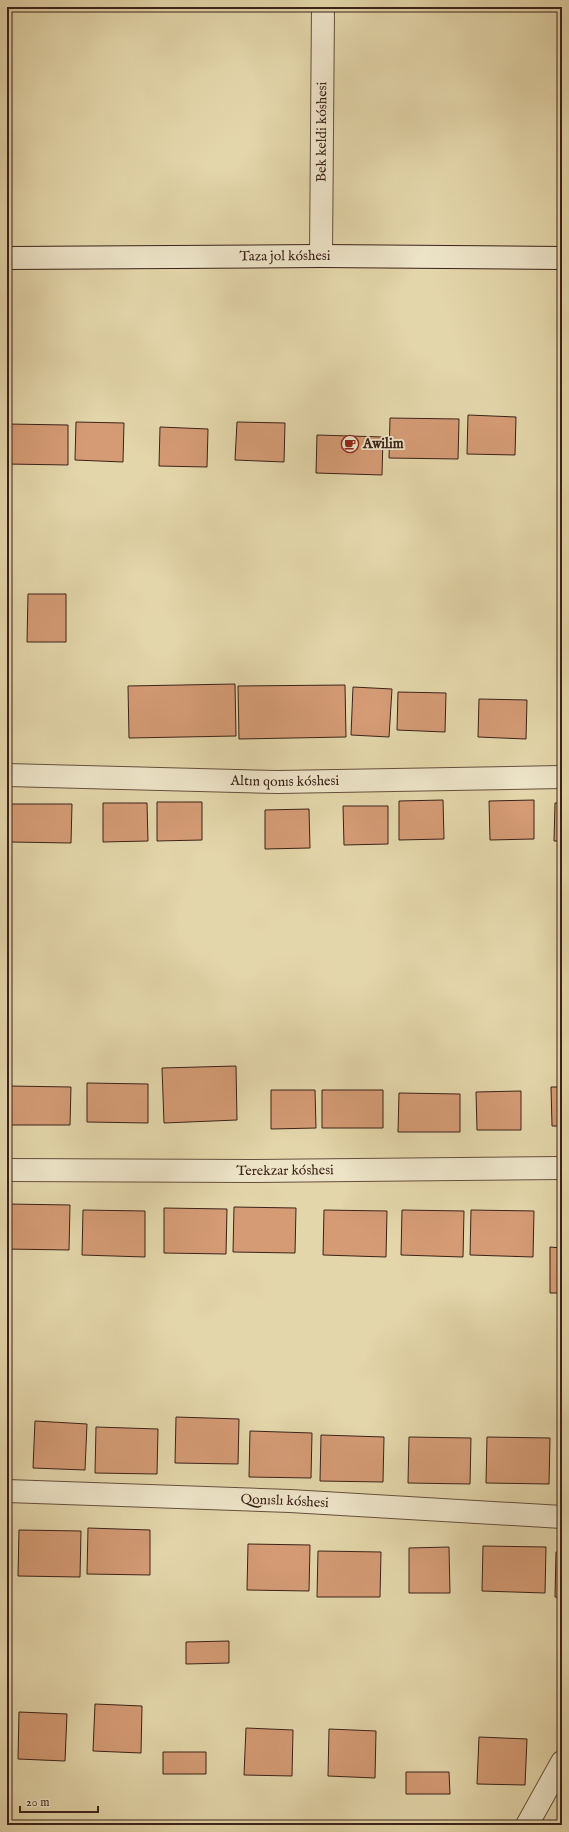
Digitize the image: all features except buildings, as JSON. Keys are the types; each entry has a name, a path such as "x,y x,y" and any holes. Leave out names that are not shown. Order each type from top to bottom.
{"street":[{"name":"Bek keldi kóshesi","path":"321,256 323,7"},
{"name":"Taza jol kóshesi","path":"7,258 321,256 562,258"},
{"name":"Altın qonıs kóshesi","path":"7,775 278,782 562,777"},
{"name":"Terekzar kóshesi","path":"7,1170 259,1171 562,1168"},
{"name":"Qonıslı kóshesi","path":"7,1491 290,1501 562,1517"},
{"path":"527,1825 562,1762"}],"place":[{"name":"Awilim","path":"350,444"}]}
